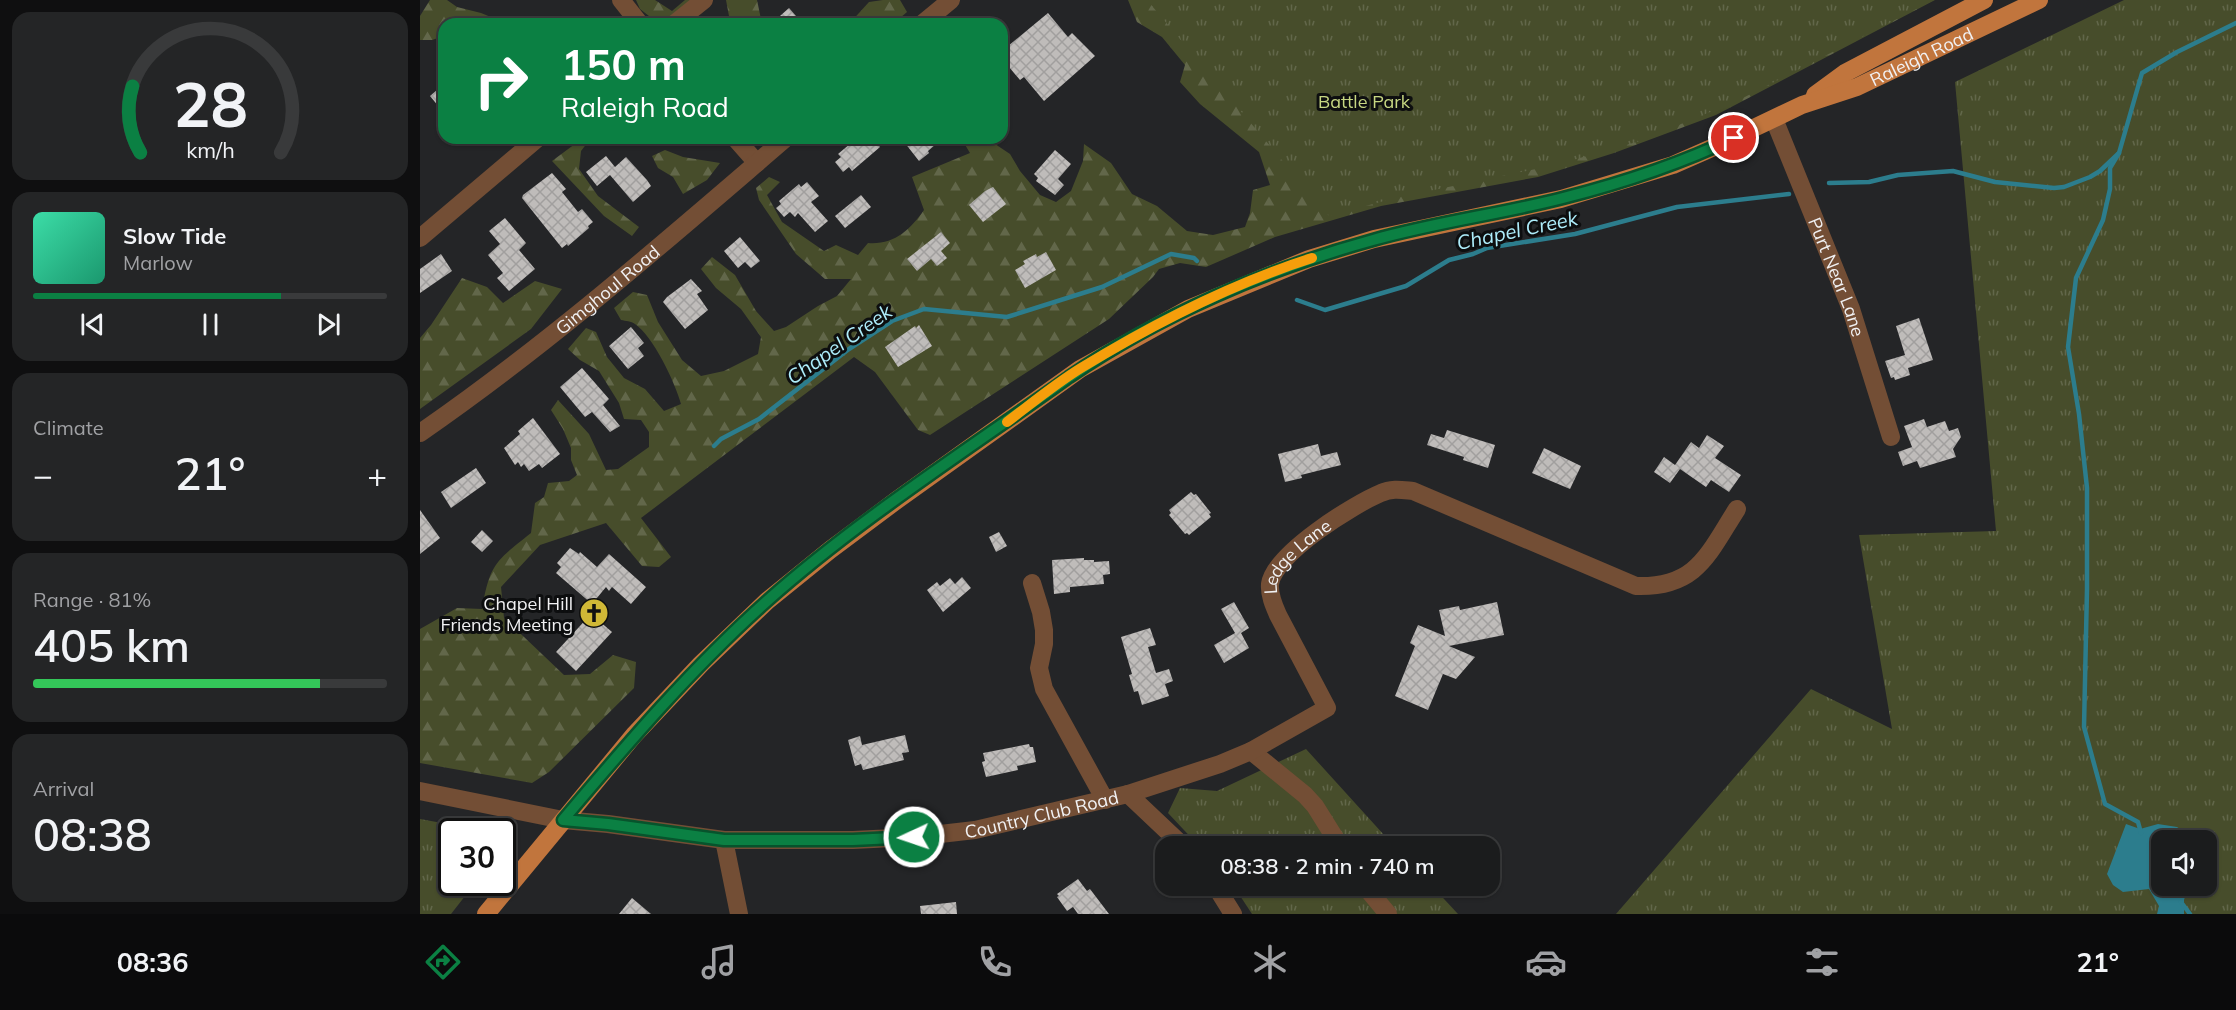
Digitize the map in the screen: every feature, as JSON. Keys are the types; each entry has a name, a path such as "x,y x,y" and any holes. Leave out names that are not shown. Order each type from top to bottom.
{"main road":[{"name":"Raleigh Road","path":"1802,105 1845,74 1984,0"},
{"name":"Raleigh Road","path":"486,914 634,735 701,664 766,602 897,500 1069,377 1125,343 1188,309 1309,259 1374,239 1561,199 1672,165 1802,105 1857,87 2039,0"}],"street":[{"path":"621,0 635,18"},
{"path":"682,18 704,0"},
{"path":"929,18 951,0"},
{"name":"Purt Near Lane","path":"1774,119 1851,309 1891,437"},
{"path":"420,238 531,144"},
{"path":"740,144 757,164"},
{"name":"Gimghoul Road","path":"420,433 475,395 536,348 779,144"},
{"name":"Ledge Lane","path":"1128,794 1220,765 1251,751 1327,708 1272,601 1270,584 1277,566 1293,550 1343,513 1383,492 1396,489 1413,491 1636,586 1646,587 1665,584 1684,577 1702,563 1737,509"},
{"path":"1032,583 1044,630 1044,644 1039,668 1044,689 1105,800"},
{"path":"1251,751 1310,800 1333,836"},
{"name":"Country Club Road","path":"420,792 563,820 724,840 853,840 924,836 975,830 1128,794"},
{"path":"1128,794 1172,836"},
{"path":"724,840 739,914"},
{"path":"1222,896 1233,914"},
{"path":"1373,896 1388,914"}],"green space":[{"path":"430,0 447,0 457,7 493,18 438,18 438,38 420,40 420,16"},
{"path":"636,0 655,0 672,11 685,0 698,0 674,18 652,18 640,9"},
{"path":"726,0 757,0 761,18 731,18"},
{"path":"900,0 907,12 900,18 854,18 869,2"},
{"path":"1128,0 1935,0 1716,115 1614,153 1538,177 1381,206 1275,237 1206,267 1180,263 1159,269 1109,319 930,435 918,430 875,372 854,357 641,518 671,557 659,567 642,566 606,523 540,545 501,587 504,618 564,675 590,674 613,655 636,662 634,688 549,772 532,783 420,763 420,629 457,608 482,609 488,582 496,564 531,533 535,503 544,497 548,483 569,481 577,475 571,460 571,448 551,410 558,400 589,434 606,470 618,469 649,447 649,432 641,420 624,419 619,403 599,371 580,360 568,349 586,328 596,332 607,357 624,378 645,389 664,411 681,404 669,372 649,338 633,323 621,320 614,308 633,292 647,295 658,322 682,360 701,376 724,371 758,354 761,337 741,309 716,288 701,269 712,257 735,275 756,311 774,331 786,327 837,296 851,279 825,279 796,254 759,200 756,188 769,177 780,182 767,195 782,222 824,251 836,245 858,255 868,243 886,242 901,235 913,224 924,210 912,177 970,153 965,144 995,144 1010,154 1020,171 1040,195 1056,202 1071,191 1083,161 1084,144 1111,163 1132,194 1157,206 1187,231 1213,235 1245,227 1250,213 1253,190 1270,185 1259,152 1200,104 1180,82 1185,65 1162,37 1137,22"},
{"name":"Battle Park","path":"1147,0 1934,0 1739,100 1640,141 1555,165 1395,198 1329,216"},
{"path":"2124,0 2236,0 2236,914 1616,914 1811,689 1892,729 1859,535 1996,531 1955,82"},
{"path":"575,144 586,144 581,151 579,169 598,196 639,227 632,236 604,216 552,161"},
{"path":"665,150 683,157 720,163 707,180 683,194 673,177 658,168 652,156"},
{"path":"462,278 487,287 503,303 535,281 562,289 531,329 420,409 420,338"},
{"path":"1306,749 1385,836 1190,836 1168,813 1180,788 1217,791"},
{"path":"420,819 438,822 438,896 465,896 451,914 420,914"},
{"path":"1240,896 1441,896 1458,914 1252,914"}],"water":[{"path":"2126,824 2140,829 2158,824 2182,830 2151,830 2151,892 2149,889 2123,892 2113,885 2107,874"},
{"path":"2153,896 2185,896 2184,914 2157,914 2159,906"}],"building":[{"path":"789,8 798,18 778,18"},
{"path":"1048,13 1068,37 1072,33 1095,56 1044,101 1024,77 1020,80 1008,68 1008,46"},
{"path":"438,89 438,106 430,96"},
{"path":"850,144 877,144 880,147 852,171 849,167 843,172 835,162 841,157 838,154"},
{"path":"906,144 936,144 928,151 929,153 919,161"},
{"path":"1055,150 1071,164 1058,179 1064,185 1055,195 1036,181 1038,178 1034,174"},
{"path":"606,156 615,167 626,157 651,186 633,202 610,175 597,186 586,172"},
{"path":"552,173 566,189 562,192 578,212 582,209 593,222 568,246 567,244 562,248 522,198"},
{"path":"807,182 819,196 811,202 828,221 815,232 798,213 795,217 790,212 784,217 776,208 781,204 779,201 799,184 801,187"},
{"path":"993,187 1006,204 983,222 969,205"},
{"path":"861,195 871,207 845,228 835,216"},
{"path":"505,218 526,243 519,250 535,269 509,291 497,278 503,273 488,255 500,244 489,231"},
{"path":"941,232 950,243 941,251 947,258 937,266 931,259 917,271 907,259"},
{"path":"740,237 760,261 751,268 745,262 738,268 724,251"},
{"path":"1046,252 1056,270 1025,288 1015,270 1025,264 1023,261"},
{"path":"441,254 452,271 420,293 420,269"},
{"path":"691,279 702,291 697,294 708,310 685,329 663,302"},
{"path":"1919,318 1933,360 1908,368 1910,375 1895,380 1894,377 1891,378 1885,361 1905,355 1896,326"},
{"path":"919,325 932,346 898,367 885,347"},
{"path":"631,327 644,343 638,348 644,356 628,369 609,346"},
{"path":"582,368 609,399 603,405 620,426 610,432 592,412 585,417 560,387"},
{"path":"533,418 560,454 542,468 539,464 529,471 524,464 521,467 518,462 515,465 504,448"},
{"path":"1924,419 1927,427 1945,421 1949,431 1958,428 1961,437 1953,449 1956,457 1920,468 1917,461 1903,466 1898,452 1912,447 1904,426"},
{"path":"1447,430 1495,445 1488,468 1463,460 1464,457 1427,445 1431,434 1444,438"},
{"path":"1707,435 1724,446 1715,458 1741,475 1729,492 1711,480 1706,487 1680,469 1670,483 1654,472 1664,457 1675,465 1691,442 1699,448"},
{"path":"1318,444 1321,456 1337,452 1341,465 1301,475 1302,478 1285,482 1278,454"},
{"path":"1544,448 1581,466 1570,489 1532,473"},
{"path":"476,468 486,483 451,508 441,492"},
{"path":"1191,492 1196,494 1211,513 1209,514 1211,517 1189,535 1185,534 1169,515 1171,513 1169,510"},
{"path":"420,510 440,538 420,554"},
{"path":"482,530 493,541 482,552 471,542"},
{"path":"999,532 1007,546 996,552 989,537"},
{"path":"570,548 579,554 580,552 597,567 609,554 646,587 631,604 612,587 609,591 606,587 592,604 556,573 561,567 557,563"},
{"path":"1084,558 1084,560 1094,560 1094,562 1109,561 1110,574 1103,575 1104,584 1070,587 1070,592 1054,594 1052,560"},
{"path":"962,577 971,588 943,612 927,590 937,582 940,586 950,578 955,584"},
{"path":"1234,602 1249,628 1241,633 1249,648 1224,663 1214,645 1235,633 1221,609"},
{"path":"1497,602 1504,635 1449,646 1475,657 1456,679 1443,674 1428,710 1395,696 1415,646 1410,643 1418,625 1445,636 1439,610 1459,606 1460,610"},
{"path":"591,614 612,632 576,671 556,652"},
{"path":"1150,628 1156,645 1148,647 1156,673 1169,669 1173,681 1165,684 1169,696 1142,705 1138,691 1134,692 1129,675 1132,674 1121,637"},
{"path":"905,735 909,752 902,753 904,760 863,770 861,764 855,766 848,740 860,736 862,745"},
{"path":"1029,744 1033,747 1036,762 1017,766 1018,770 986,777 982,762 985,761 983,753"},
{"path":"1078,879 1087,891 1090,889 1109,914 1078,914 1073,907 1067,911 1057,894"},
{"path":"632,898 651,914 619,914"},
{"path":"956,902 957,914 921,914 920,906"}],"waterway":[{"name":"Chapel Creek","path":"1829,183 1869,182 1898,175 1953,171 1995,182 2054,188 2064,187 2090,177 2119,153 2142,73 2177,52 2236,23"},
{"path":"2119,153 2110,168 2110,189 2103,220 2076,278 2068,347 2079,414 2087,488 2084,727 2105,804 2138,822 2141,833"},
{"name":"Chapel Creek","path":"1297,300 1325,310 1406,286 1449,260 1487,248 1575,234 1677,207 1789,194"},
{"name":"Chapel Creek","path":"714,446 721,439 759,419 849,349 892,321 924,309 1007,317 1102,287 1171,254 1194,258 1197,261"},
{"path":"2181,902 2190,914"}],"slow traffic":[{"path":"1007,422 1080,369 1138,335 1244,284 1312,258"}],"place":[{"name":"Chapel Hill Friends Meeting","path":"594,613"}],"route":[{"path":"914,837 853,840 724,840 563,820 634,735 701,664 766,602 897,500 1080,369 1138,335 1244,284 1309,259 1374,239 1561,199 1605,187 1672,165 1734,138"}]}
